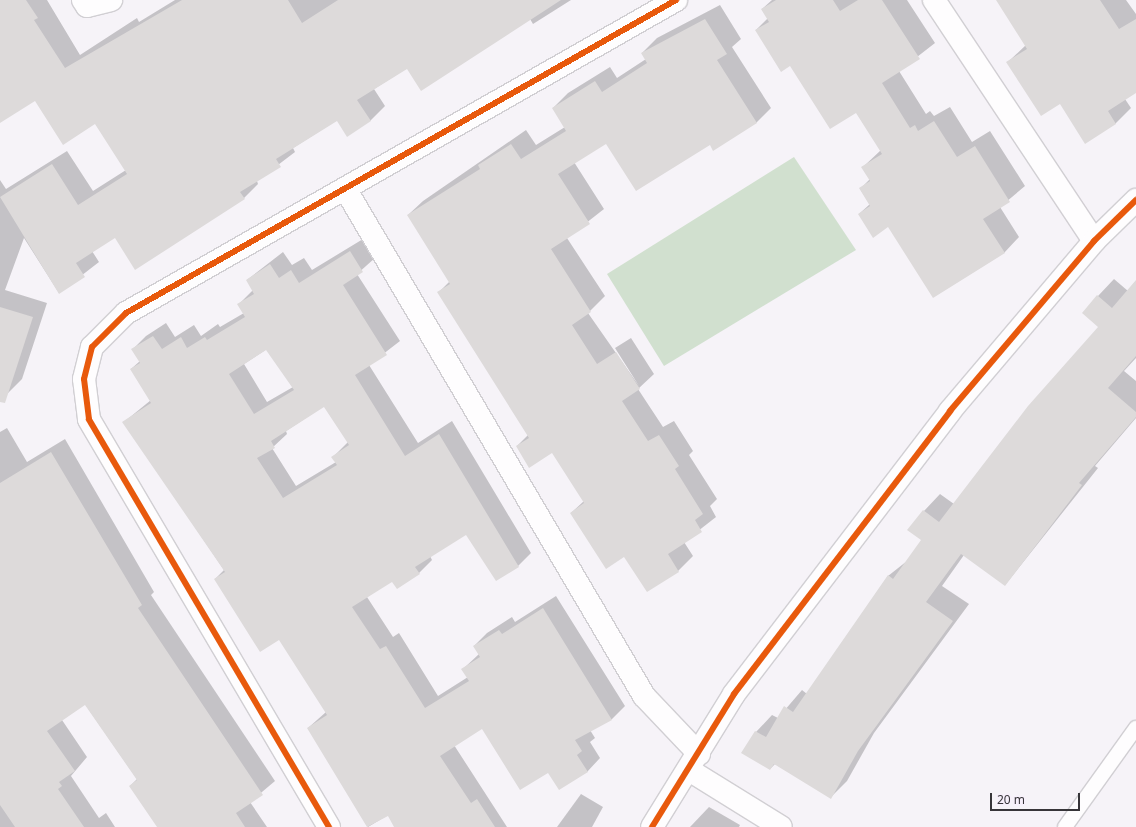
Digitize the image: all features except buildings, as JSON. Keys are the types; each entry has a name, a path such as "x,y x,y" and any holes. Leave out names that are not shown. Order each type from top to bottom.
{"street":[{"path":"83,0 87,6 111,0"},
{"path":"329,827 89,419 84,379 92,347 126,313 346,190 676,0"},
{"path":"934,0 1094,241"},
{"path":"346,190 644,696 694,762 781,827"},
{"path":"652,827 694,762 734,694 950,411 1094,241 1136,200"}],"lane":[{"path":"1065,827 1136,728"}],"green space":[{"path":"794,157 856,250 664,366 607,274"}],"cycle path":[{"path":"329,827 89,419 84,379 92,347 126,313 676,0"},
{"path":"652,827 734,694 950,411 1094,241 1136,200"}]}
